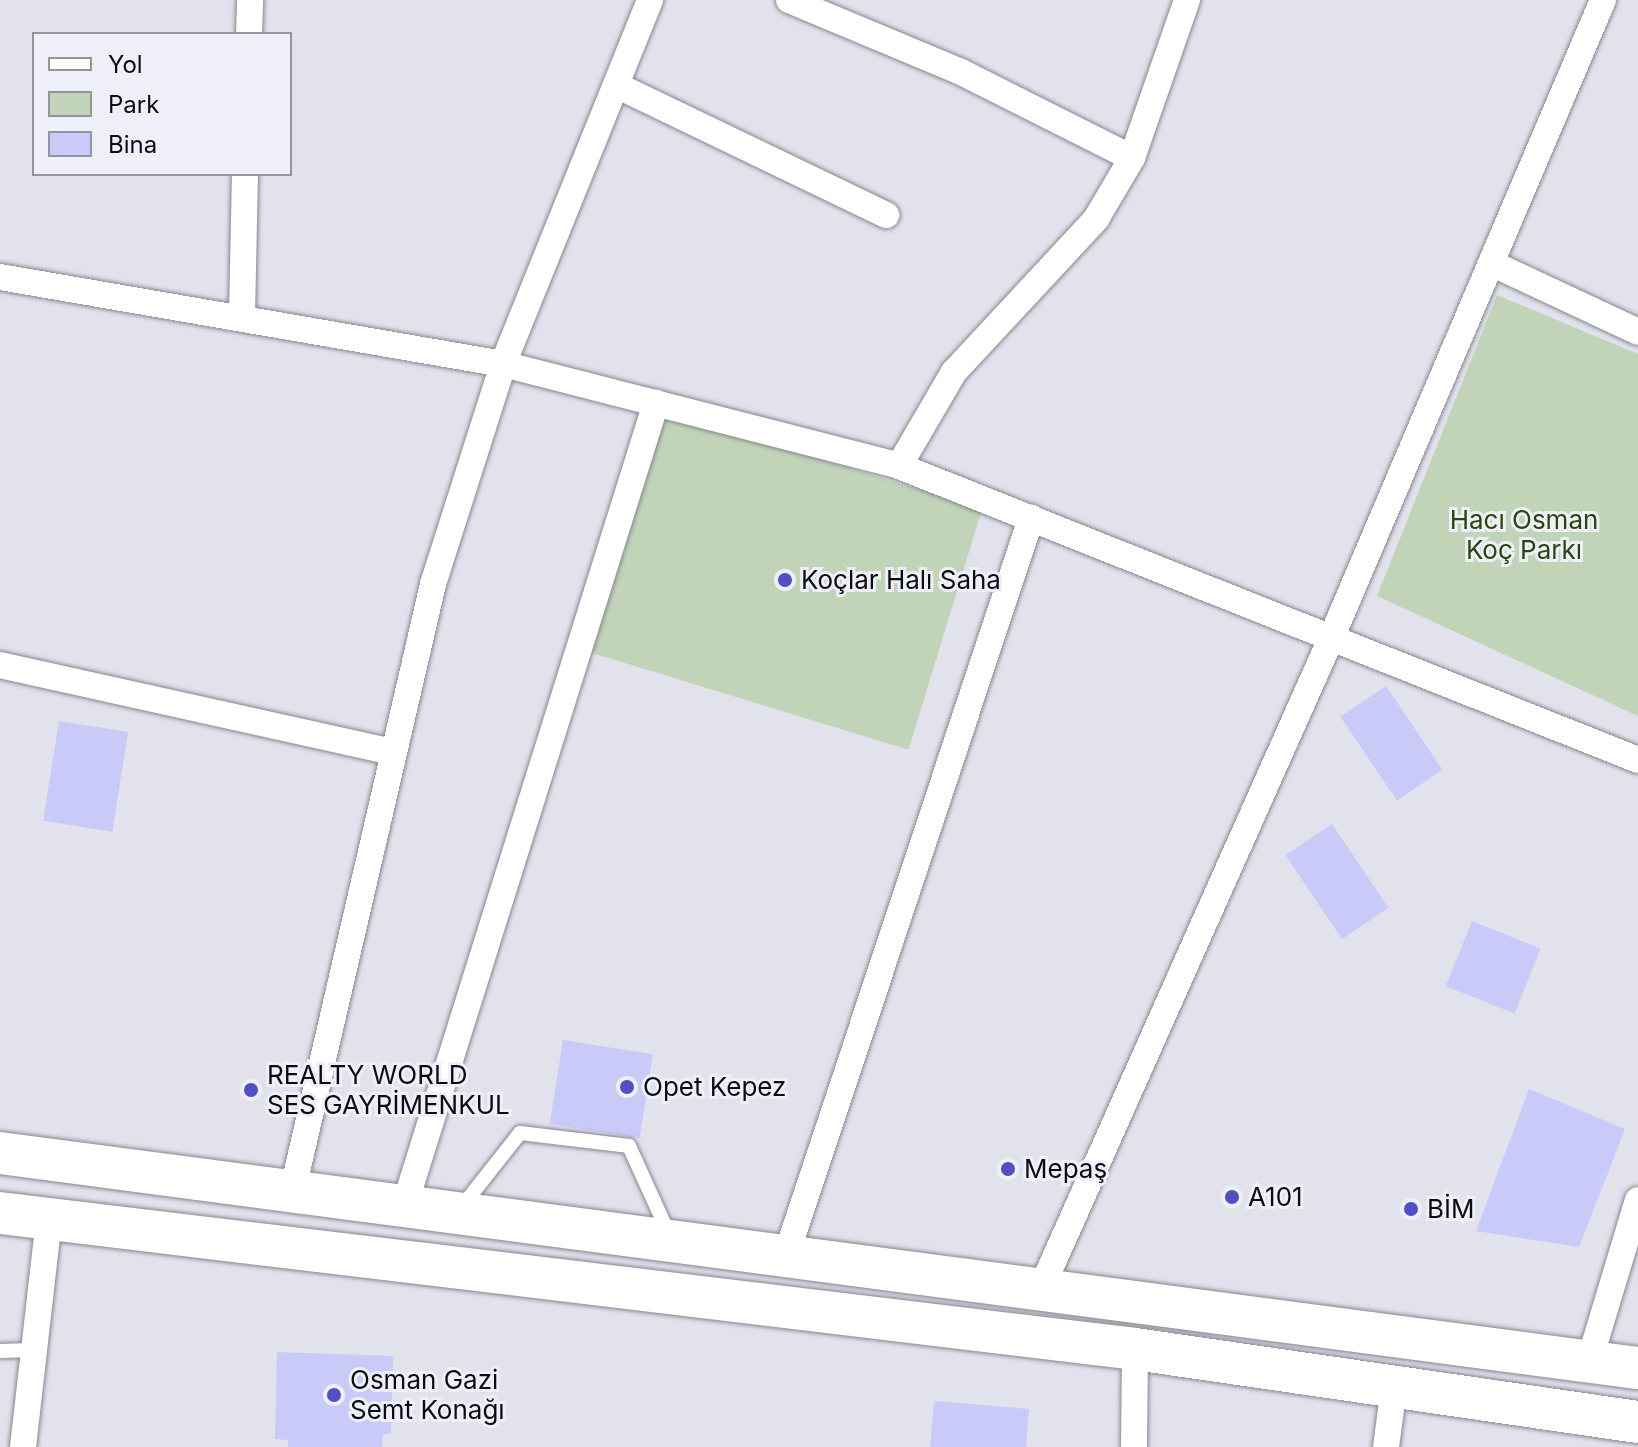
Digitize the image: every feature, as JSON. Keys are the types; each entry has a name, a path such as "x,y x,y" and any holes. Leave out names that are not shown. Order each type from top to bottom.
{"main road":[{"path":"10,1148 292,1193 1638,1368"},
{"path":"0,1213 1135,1349 1638,1422"}],"street":[{"path":"249,32 250,0"},
{"path":"292,1193 433,584 503,364 650,0"},
{"path":"789,0 961,72 1132,158"},
{"path":"899,466 954,372 1096,219 1132,158 1187,0"},
{"path":"1041,1289 1333,634 1603,0"},
{"path":"616,85 886,215"},
{"path":"242,316 245,176"},
{"path":"1491,263 1638,332"},
{"path":"0,277 242,316 503,364 899,466 1333,634 1638,760"},
{"path":"404,1207 656,403"},
{"path":"786,1256 1031,518"},
{"path":"0,665 394,752"},
{"path":"1589,1362 1638,1200"},
{"path":"23,1447 49,1218"},
{"path":"1134,1447 1135,1349"},
{"path":"1386,1447 1394,1387"}],"lane":[{"path":"456,1214 520,1133 629,1146 672,1242"},
{"path":"0,1351 32,1350"}],"green space":[{"name":"Hacı Osman Koç Parkı","path":"1497,295 1638,354 1638,716 1377,596"},
{"name":"Koçlar Halı Saha","path":"659,410 982,509 909,750 585,651"}],"building":[{"path":"1386,686 1442,770 1397,800 1340,717"},
{"path":"59,721 128,732 112,832 43,821"},
{"path":"1332,824 1388,908 1342,939 1286,855"},
{"path":"1472,921 1541,949 1514,1014 1446,986"},
{"path":"563,1040 653,1054 640,1138 550,1124"},
{"path":"1529,1089 1625,1129 1579,1247 1476,1231"},
{"name":"Osman Gazi Semt Konağı","path":"277,1352 393,1356 391,1434 383,1434 382,1447 288,1447 288,1440 275,1439"},
{"path":"934,1401 1029,1409 1026,1447 930,1447"}],"place":[{"name":"Koçlar Halı Saha","path":"785,580"},
{"name":"Opet Kepez","path":"627,1087"},
{"name":"REALTY WORLD SES GAYRİMENKUL","path":"251,1090"},
{"name":"Mepaş","path":"1008,1169"},
{"name":"A101","path":"1232,1197"},
{"name":"BİM","path":"1411,1209"},
{"name":"Osman Gazi Semt Konağı","path":"334,1395"}]}
